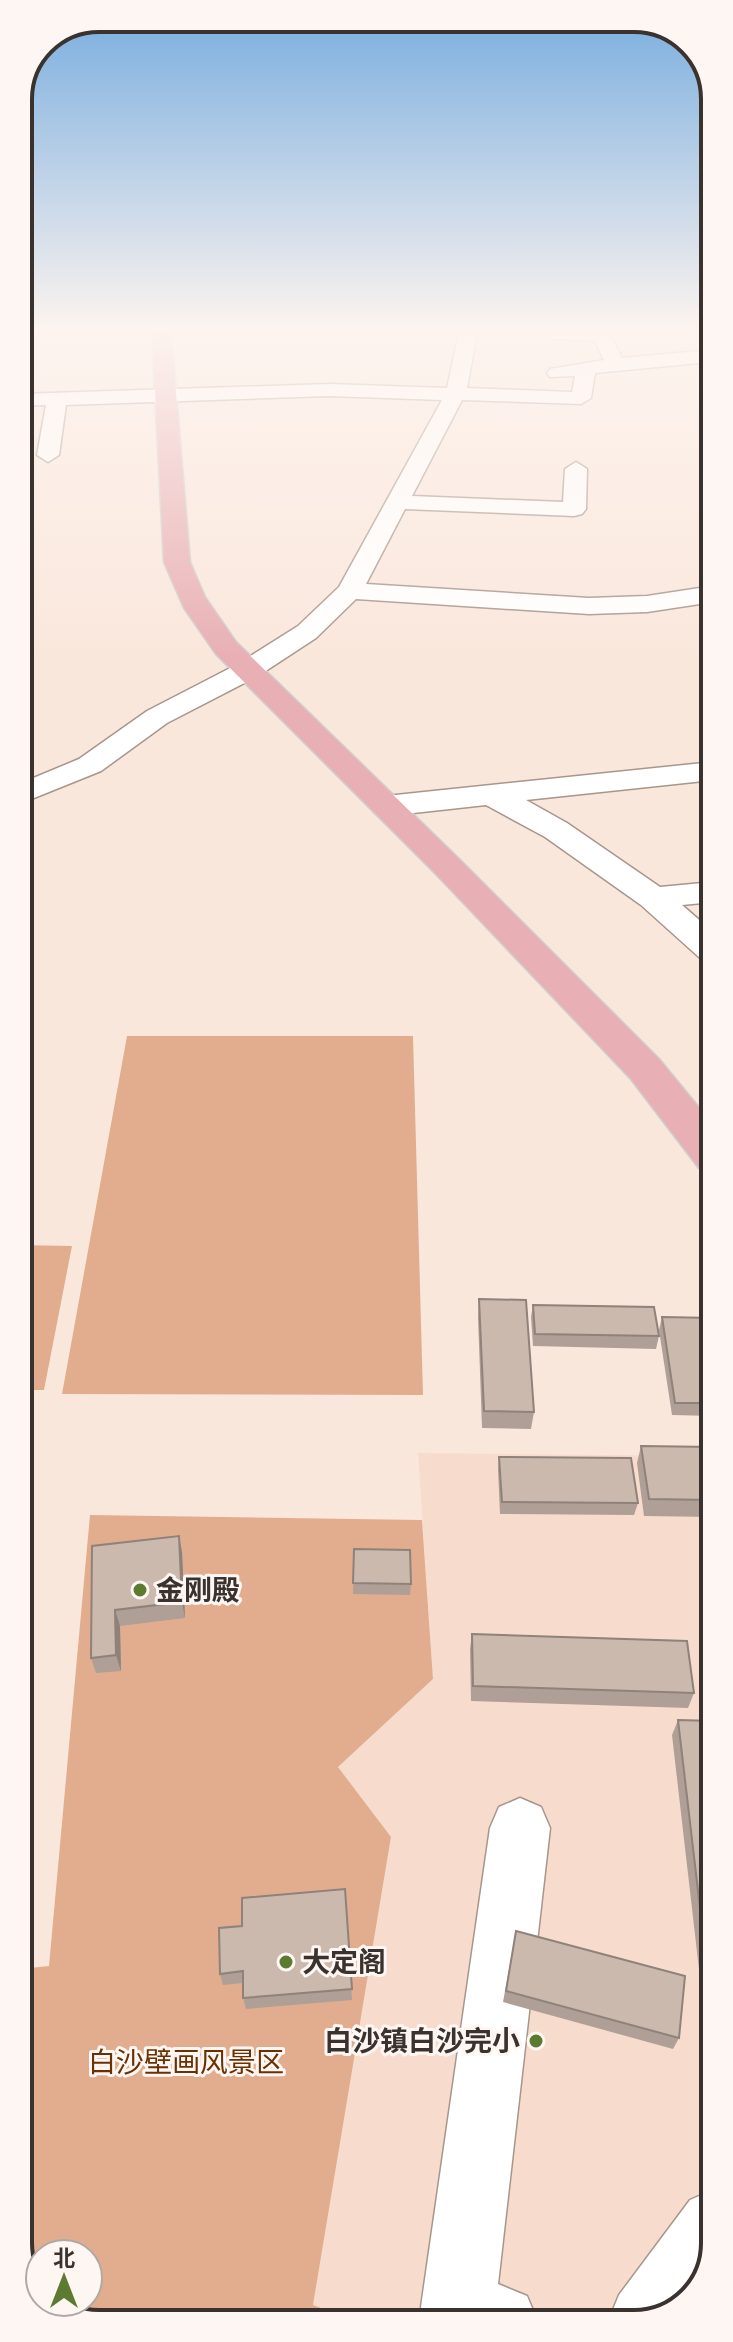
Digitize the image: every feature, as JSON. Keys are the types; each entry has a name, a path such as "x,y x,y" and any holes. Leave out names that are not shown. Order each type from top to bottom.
{"main road":[{"path":"167,442 177,562 184,587 202,617 248,670 645,1069 701,1140"}],"street":[{"path":"48,455 50,442"},
{"path":"32,790 90,765 157,717 199,698 307,632 350,591 432,442"},
{"path":"397,502 574,509 576,469"},
{"path":"350,591 589,606 647,604 701,596"},
{"path":"386,806 701,772"},
{"path":"494,796 556,830 653,898 701,940"},
{"path":"653,898 701,893"},
{"path":"467,2310 458,2307 520,1828"},
{"path":"656,2306 701,2244"}],"shaded area":[{"name":"白沙镇白沙完小","path":"418,1453 701,1456 701,2243 697,2265 687,2284 660,2305 634,2310 327,2310 313,2305 391,1838 338,1767 433,1679"}],"green space":[{"path":"127,1036 413,1036 423,1395 62,1394"},
{"path":"32,1245 72,1246 44,1390 32,1390"},
{"name":"白沙壁画风景区","path":"90,1515 422,1520 433,1679 338,1767 391,1837 313,2305 327,2310 104,2310 104,2238 32,2238 32,1968 49,1966"}],"building":[{"path":"479,1299 526,1300 534,1412 484,1411"},
{"path":"533,1305 654,1307 659,1336 535,1334"},
{"path":"662,1317 701,1318 701,1403 675,1403"},
{"path":"641,1446 701,1447 701,1500 649,1499"},
{"path":"499,1457 631,1458 638,1503 502,1502"},
{"name":"金刚殿","path":"179,1536 182,1602 115,1610 116,1655 91,1658 92,1546"},
{"path":"354,1549 410,1550 411,1584 353,1583"},
{"path":"472,1634 687,1641 694,1693 473,1686"},
{"path":"678,1720 701,1721 701,1916"},
{"name":"大定阁","path":"345,1889 352,1989 243,1998 243,1971 220,1974 219,1928 242,1926 242,1898"},
{"path":"516,1931 685,1976 679,2038 506,1991"}],"place":[{"name":"金刚殿","path":"140,1590"},
{"name":"大定阁","path":"286,1962"},
{"name":"白沙镇白沙完小","path":"536,2041"}]}
